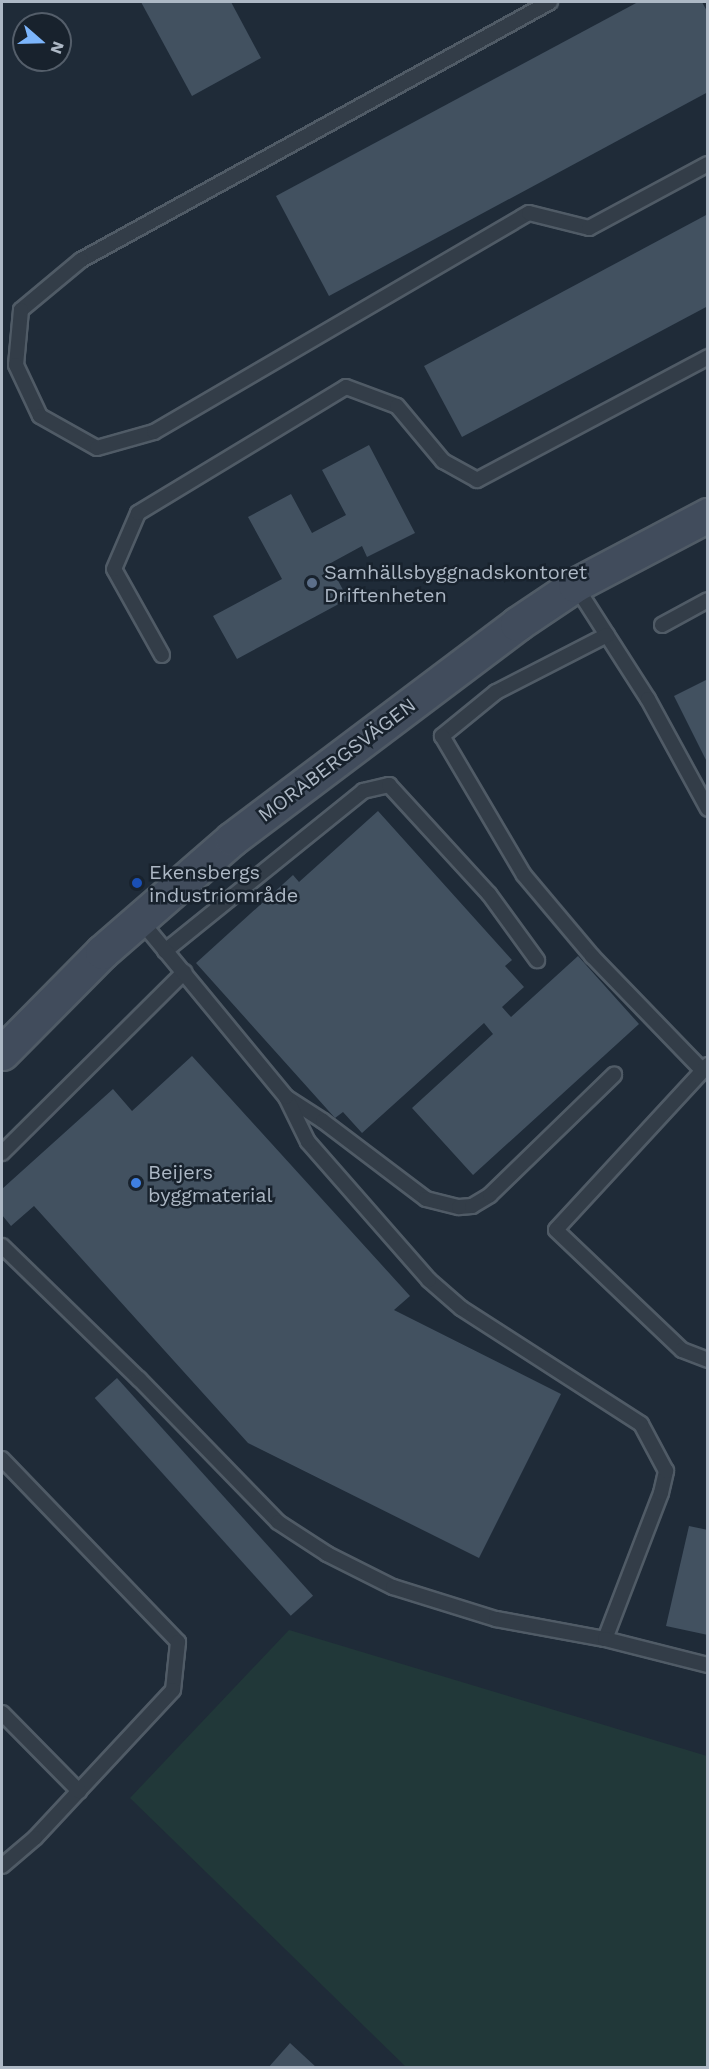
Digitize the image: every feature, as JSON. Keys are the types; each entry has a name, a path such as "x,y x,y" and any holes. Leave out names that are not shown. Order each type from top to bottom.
{"street":[{"name":"MORABERGSVÄGEN","path":"2,1053 139,918 232,840 517,624 575,585 708,515"}],"lane":[{"path":"550,2 81,260 21,310 16,365 40,416 97,448 154,432 529,213 589,228 708,164"},
{"path":"162,655 114,569 138,513 346,387 397,406 443,461 477,480 708,357"},
{"path":"575,585 648,699 708,809"},
{"path":"662,624 708,600"},
{"path":"607,635 496,692 442,736 524,875 592,956 705,1068 556,1230 682,1350 708,1360"},
{"path":"165,951 363,791 389,785 396,789 489,894 537,960"},
{"path":"139,918 286,1097 308,1142 429,1280 461,1308 641,1424 657,1450 666,1471 661,1493 605,1639"},
{"path":"2,1153 184,972"},
{"path":"286,1097 426,1199 459,1207 472,1206 490,1195 614,1075"},
{"path":"2,1246 139,1379 278,1522 327,1554 393,1587 496,1619 605,1639 708,1665"},
{"path":"2,1460 178,1642 173,1690 35,1838 2,1866"},
{"path":"2,1713 80,1791"}],"green space":[{"path":"289,1630 707,1756 707,2067 406,2067 130,1798"}],"building":[{"path":"141,2 231,2 261,58 192,96"},
{"path":"638,2 702,2 708,13 708,92 329,296 276,196"},
{"path":"708,214 708,306 462,437 424,366"},
{"path":"369,445 415,533 367,557 362,546 329,564 348,599 237,659 213,616 282,579 248,517 291,494 312,533 346,515 322,470"},
{"path":"708,679 708,764 674,696"},
{"path":"378,811 512,960 505,966 524,987 502,1007 511,1017 578,956 639,1024 473,1175 412,1108 493,1034 484,1023 362,1133 343,1112 335,1118 196,963 293,875 299,882"},
{"path":"192,1056 410,1296 394,1310 561,1394 479,1558 248,1443 34,1206 11,1226 2,1215 2,1189 113,1089 132,1111"},
{"path":"117,1378 313,1596 291,1616 95,1398"},
{"path":"689,1526 708,1530 708,1635 666,1626"},
{"path":"290,2043 317,2068 268,2068"}],"place":[{"name":"Samhällsbyggnadskontoret Driftenheten","path":"312,583"},
{"name":"Ekensbergs industriområde","path":"137,883"},
{"name":"Beijers byggmaterial","path":"136,1183"}]}
